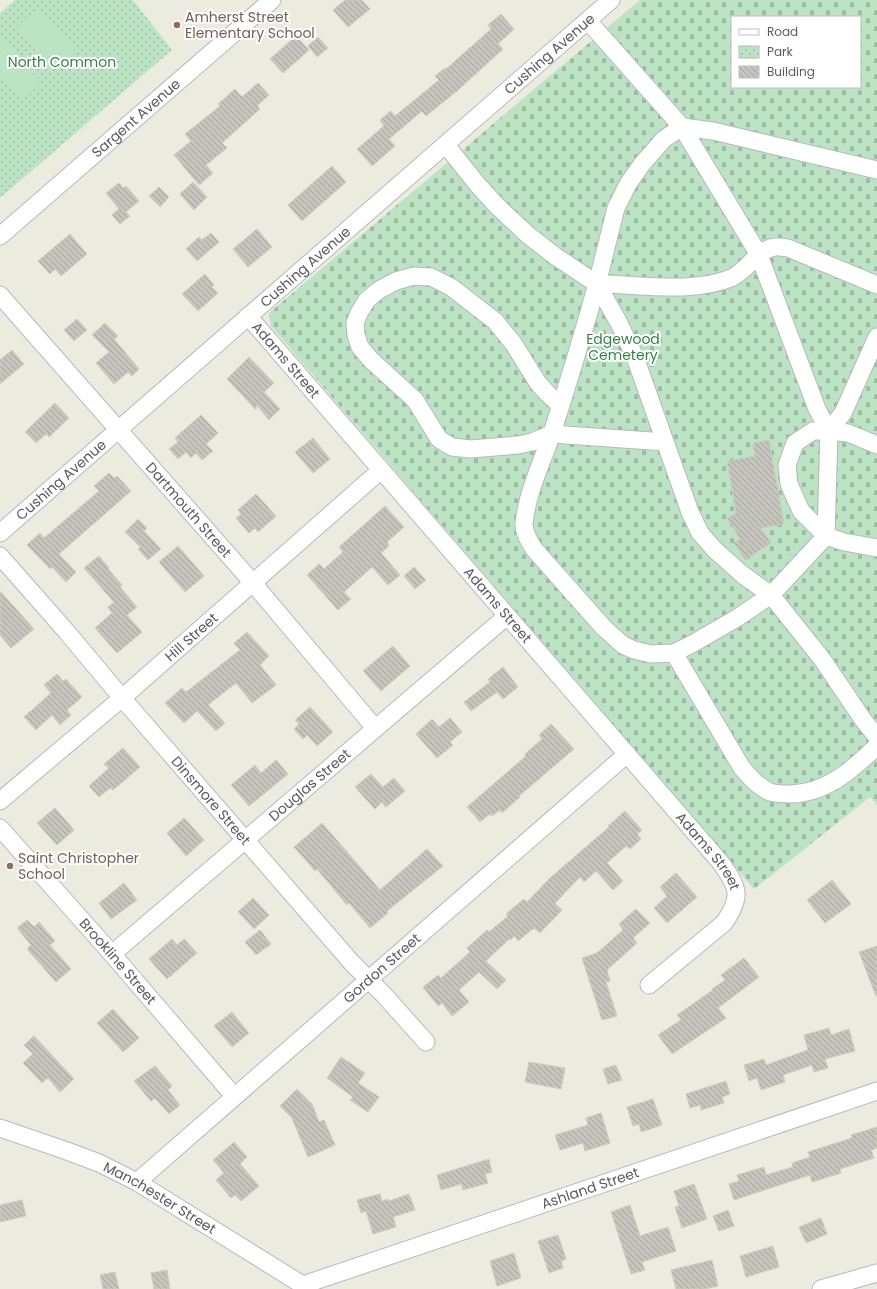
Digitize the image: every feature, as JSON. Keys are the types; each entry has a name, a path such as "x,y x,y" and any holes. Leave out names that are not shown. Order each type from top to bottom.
{"street":[{"name":"Sargent Avenue","path":"0,236 272,0"},
{"name":"Cushing Avenue","path":"0,533 612,0"},
{"path":"588,21 682,127 759,255 817,409 829,430 826,536 772,595 730,622 674,653 651,654 634,650 623,645 604,628 534,549 526,536 524,526 530,494 552,434 580,345 616,208 628,184 642,164 664,139 682,127 713,131 877,170"},
{"path":"446,145 477,184 497,206 528,235 555,256 597,284 619,323 635,357 690,512 700,532 715,550 744,575 772,595 817,653 864,721 877,736"},
{"path":"597,284 675,287 720,282 733,277 746,268 767,249 776,247 788,248 877,285"},
{"path":"560,405 547,394 538,383 513,343 495,321 451,287 431,277 414,276 396,281 379,290 367,300 358,313 355,323 356,336 360,347 371,360 414,400 440,439 452,447 471,449 518,445 532,442 552,434 665,442"},
{"name":"Dartmouth Street","path":"0,295 253,583 375,728"},
{"name":"Adams Street","path":"248,316 721,863 732,878 735,887 736,900 732,911 724,923 649,985"},
{"path":"829,430 843,413 877,337"},
{"path":"876,544 844,542 826,536 801,511 789,484 787,465 795,443 813,431 829,430 848,433 877,445"},
{"name":"Hill Street","path":"0,801 122,698 381,470"},
{"name":"Dinsmore Street","path":"0,556 352,963 384,995 426,1042"},
{"name":"Douglas Street","path":"112,954 507,616"},
{"path":"674,653 742,768 755,783 769,792 780,794 814,790 836,780 854,767 877,746"},
{"name":"Gordon Street","path":"137,1182 626,754"},
{"name":"Brookline Street","path":"0,828 112,954 234,1096"},
{"name":"Ashland Street","path":"306,1287 877,1091"},
{"name":"Manchester Street","path":"0,1128 80,1156 137,1182 306,1287"},
{"path":"821,1289 877,1273"}],"green space":[{"name":"North Common","path":"15,0 133,0 172,50 0,198 0,13"},
{"name":"Edgewood Cemetery","path":"640,0 877,0 877,805 870,797 754,889 271,326 269,313"},
{"path":"38,8 77,53 56,71 17,26"},
{"path":"4,38 42,83 21,101 0,76 0,41"}],"building":[{"path":"345,0 362,0 370,9 348,27 333,10"},
{"path":"501,14 514,29 498,44 503,49 457,91 426,116 422,111 389,139 395,146 372,166 357,149 384,126 380,120 391,111 395,116 439,80 435,76 445,68 446,69 491,29 488,25"},
{"path":"296,36 309,50 283,73 270,59"},
{"path":"318,37 328,48 317,57 308,46"},
{"path":"258,83 269,95 257,106 260,109 222,143 227,148 206,165 213,173 199,185 174,155 191,141 185,134 220,106 218,104 235,89 242,97"},
{"path":"332,166 346,182 302,221 288,205"},
{"path":"193,182 207,197 194,210 180,194"},
{"path":"119,183 123,188 126,186 139,201 126,212 130,216 120,224 112,215 119,209 106,193"},
{"path":"159,187 169,197 160,207 149,196"},
{"path":"257,229 272,247 248,267 233,249"},
{"path":"211,233 219,242 197,261 186,249 199,237 202,240"},
{"path":"70,234 87,254 61,276 55,269 50,274 38,261"},
{"path":"205,274 214,285 212,287 218,293 198,311 182,294"},
{"path":"77,319 87,330 74,341 64,330"},
{"path":"105,323 118,336 114,339 139,369 132,376 128,372 114,384 96,363 109,352 92,335"},
{"path":"12,350 24,364 0,384 0,360"},
{"path":"249,357 274,383 264,392 280,409 269,420 257,405 256,410 227,379"},
{"path":"55,403 69,418 49,437 46,434 36,443 25,432"},
{"path":"201,415 218,433 206,444 213,451 202,460 196,453 191,458 186,452 178,459 169,449 178,442 175,438"},
{"path":"313,438 330,459 313,473 295,452"},
{"path":"769,440 784,524 761,528 771,543 745,560 734,543 740,539 727,518 736,513 727,461 755,456 753,443"},
{"path":"109,473 114,478 117,476 131,491 59,554 76,572 66,582 52,567 50,569 27,545 40,533 44,538 99,491 94,486"},
{"path":"256,494 276,516 258,532 255,528 249,533 236,518 241,514 238,510"},
{"path":"385,506 404,527 387,542 389,546 381,553 400,575 388,585 372,567 344,592 351,599 338,610 307,575 319,564 324,569 343,552 339,547"},
{"path":"138,519 147,528 144,531 161,549 148,560 138,549 140,547 125,532"},
{"path":"178,546 204,576 185,592 159,562"},
{"path":"99,556 122,585 120,587 137,607 127,615 142,632 117,653 95,628 112,613 108,607 114,602 84,568"},
{"path":"414,567 426,580 415,589 404,576"},
{"path":"0,591 34,629 11,648 0,635"},
{"path":"247,632 269,656 260,665 276,685 252,703 236,683 208,705 225,723 216,731 197,711 184,723 165,703 182,688 186,692 240,650 234,643"},
{"path":"393,646 410,666 381,691 363,671"},
{"path":"503,667 518,687 503,699 497,692 471,711 464,702 490,682 488,679"},
{"path":"57,674 63,681 66,679 82,697 67,710 71,715 60,725 52,715 36,730 24,717 51,693 44,685"},
{"path":"310,707 333,732 317,746 307,735 303,739 294,729 299,724 295,720"},
{"path":"450,718 462,732 450,742 453,745 437,758 416,734 432,719 439,727"},
{"path":"551,724 574,749 519,796 520,797 502,813 500,810 492,816 490,814 480,822 467,807 526,756 525,754 542,739 539,735"},
{"path":"123,748 140,767 113,790 110,788 99,797 89,786 109,768 104,764"},
{"path":"276,760 288,774 249,806 231,785 255,765 261,773"},
{"path":"371,774 383,787 394,778 405,791 386,807 382,802 375,809 355,787"},
{"path":"55,808 74,830 57,845 37,823"},
{"path":"625,811 642,830 637,834 641,839 630,849 626,846 607,863 623,881 613,890 596,871 584,882 580,877 555,903 562,910 540,933 534,928 518,941 515,936 510,940 509,939 486,961 506,980 497,989 479,972 459,990 469,1002 452,1016 442,1003 438,1006 423,987 438,975 441,978 470,952 467,948 487,930 489,932 508,916 506,914 524,899 527,902 550,878 609,827 608,826"},
{"path":"184,818 204,840 186,856 167,833"},
{"path":"322,823 380,890 427,849 443,866 387,911 388,913 370,928 349,903 347,905 317,869 315,871 294,847"},
{"path":"676,873 697,897 667,923 654,908 667,896 660,887"},
{"path":"832,880 851,904 825,923 807,900"},
{"path":"124,883 137,900 111,919 99,903"},
{"path":"253,898 269,915 254,929 238,912"},
{"path":"636,909 650,923 633,938 637,943 607,970 610,981 606,982 617,1016 602,1020 582,958 597,953 623,930 619,924"},
{"path":"27,920 34,927 39,922 55,941 50,945 71,969 56,982 27,949 31,945 17,928"},
{"path":"260,930 271,944 256,955 245,942"},
{"path":"172,939 177,945 184,939 197,953 167,979 149,959"},
{"path":"877,946 877,996 876,996 859,952"},
{"path":"744,958 759,977 718,1008 726,1018 672,1054 658,1035 681,1020 677,1015 725,980 721,975"},
{"path":"113,1009 139,1038 123,1052 97,1023"},
{"path":"232,1012 249,1033 232,1047 214,1026"},
{"path":"829,1028 831,1035 849,1029 855,1051 825,1059 828,1068 814,1072 812,1065 783,1075 785,1082 761,1090 757,1078 749,1081 744,1065 764,1059 766,1065 808,1050 804,1035"},
{"path":"34,1036 74,1079 60,1092 48,1078 42,1083 23,1063 33,1054 24,1045"},
{"path":"341,1057 365,1073 358,1083 379,1097 368,1112 350,1100 353,1097 327,1078"},
{"path":"529,1062 565,1068 561,1089 525,1082"},
{"path":"616,1065 622,1080 608,1084 603,1069"},
{"path":"155,1066 172,1086 168,1090 180,1105 169,1114 155,1098 151,1101 134,1081"},
{"path":"726,1081 730,1094 722,1097 724,1103 701,1110 700,1105 690,1108 686,1094"},
{"path":"297,1089 312,1104 319,1122 324,1120 335,1145 308,1157 292,1118 280,1106"},
{"path":"653,1099 662,1125 641,1132 639,1124 633,1126 627,1107"},
{"path":"601,1113 610,1143 585,1151 583,1143 560,1150 555,1135 588,1125 586,1118"},
{"path":"877,1127 877,1148 871,1150 874,1158 840,1169 841,1173 812,1182 810,1175 734,1200 729,1184 739,1181 737,1175 764,1167 766,1175 793,1167 792,1163 810,1157 808,1152 852,1138 851,1135"},
{"path":"234,1142 247,1157 240,1164 259,1186 241,1201 235,1195 231,1198 216,1180 224,1173 213,1160"},
{"path":"489,1159 492,1172 485,1174 488,1183 463,1190 461,1184 441,1190 437,1175"},
{"path":"694,1184 707,1219 682,1228 675,1207 679,1206 674,1191"},
{"path":"380,1194 382,1201 388,1199 389,1201 409,1194 415,1210 393,1217 396,1227 373,1234 366,1211 361,1213 357,1200"},
{"path":"22,1200 26,1216 0,1222 0,1205"},
{"path":"630,1205 640,1236 668,1227 676,1251 642,1262 645,1270 631,1274 611,1212"},
{"path":"728,1210 734,1226 719,1231 713,1216"},
{"path":"821,1218 827,1234 806,1243 799,1227"},
{"path":"558,1235 566,1259 561,1261 563,1268 549,1273 538,1241"},
{"path":"773,1246 779,1267 746,1277 740,1256"},
{"path":"514,1253 521,1278 497,1286 490,1261"},
{"path":"712,1260 718,1286 705,1289 676,1289 671,1270"},
{"path":"167,1270 170,1289 154,1289 151,1273"},
{"path":"115,1272 119,1289 103,1289 100,1275"}],"place":[{"name":"Amherst Street Elementary School","path":"177,25"},
{"name":"Saint Christopher School","path":"10,866"}]}
